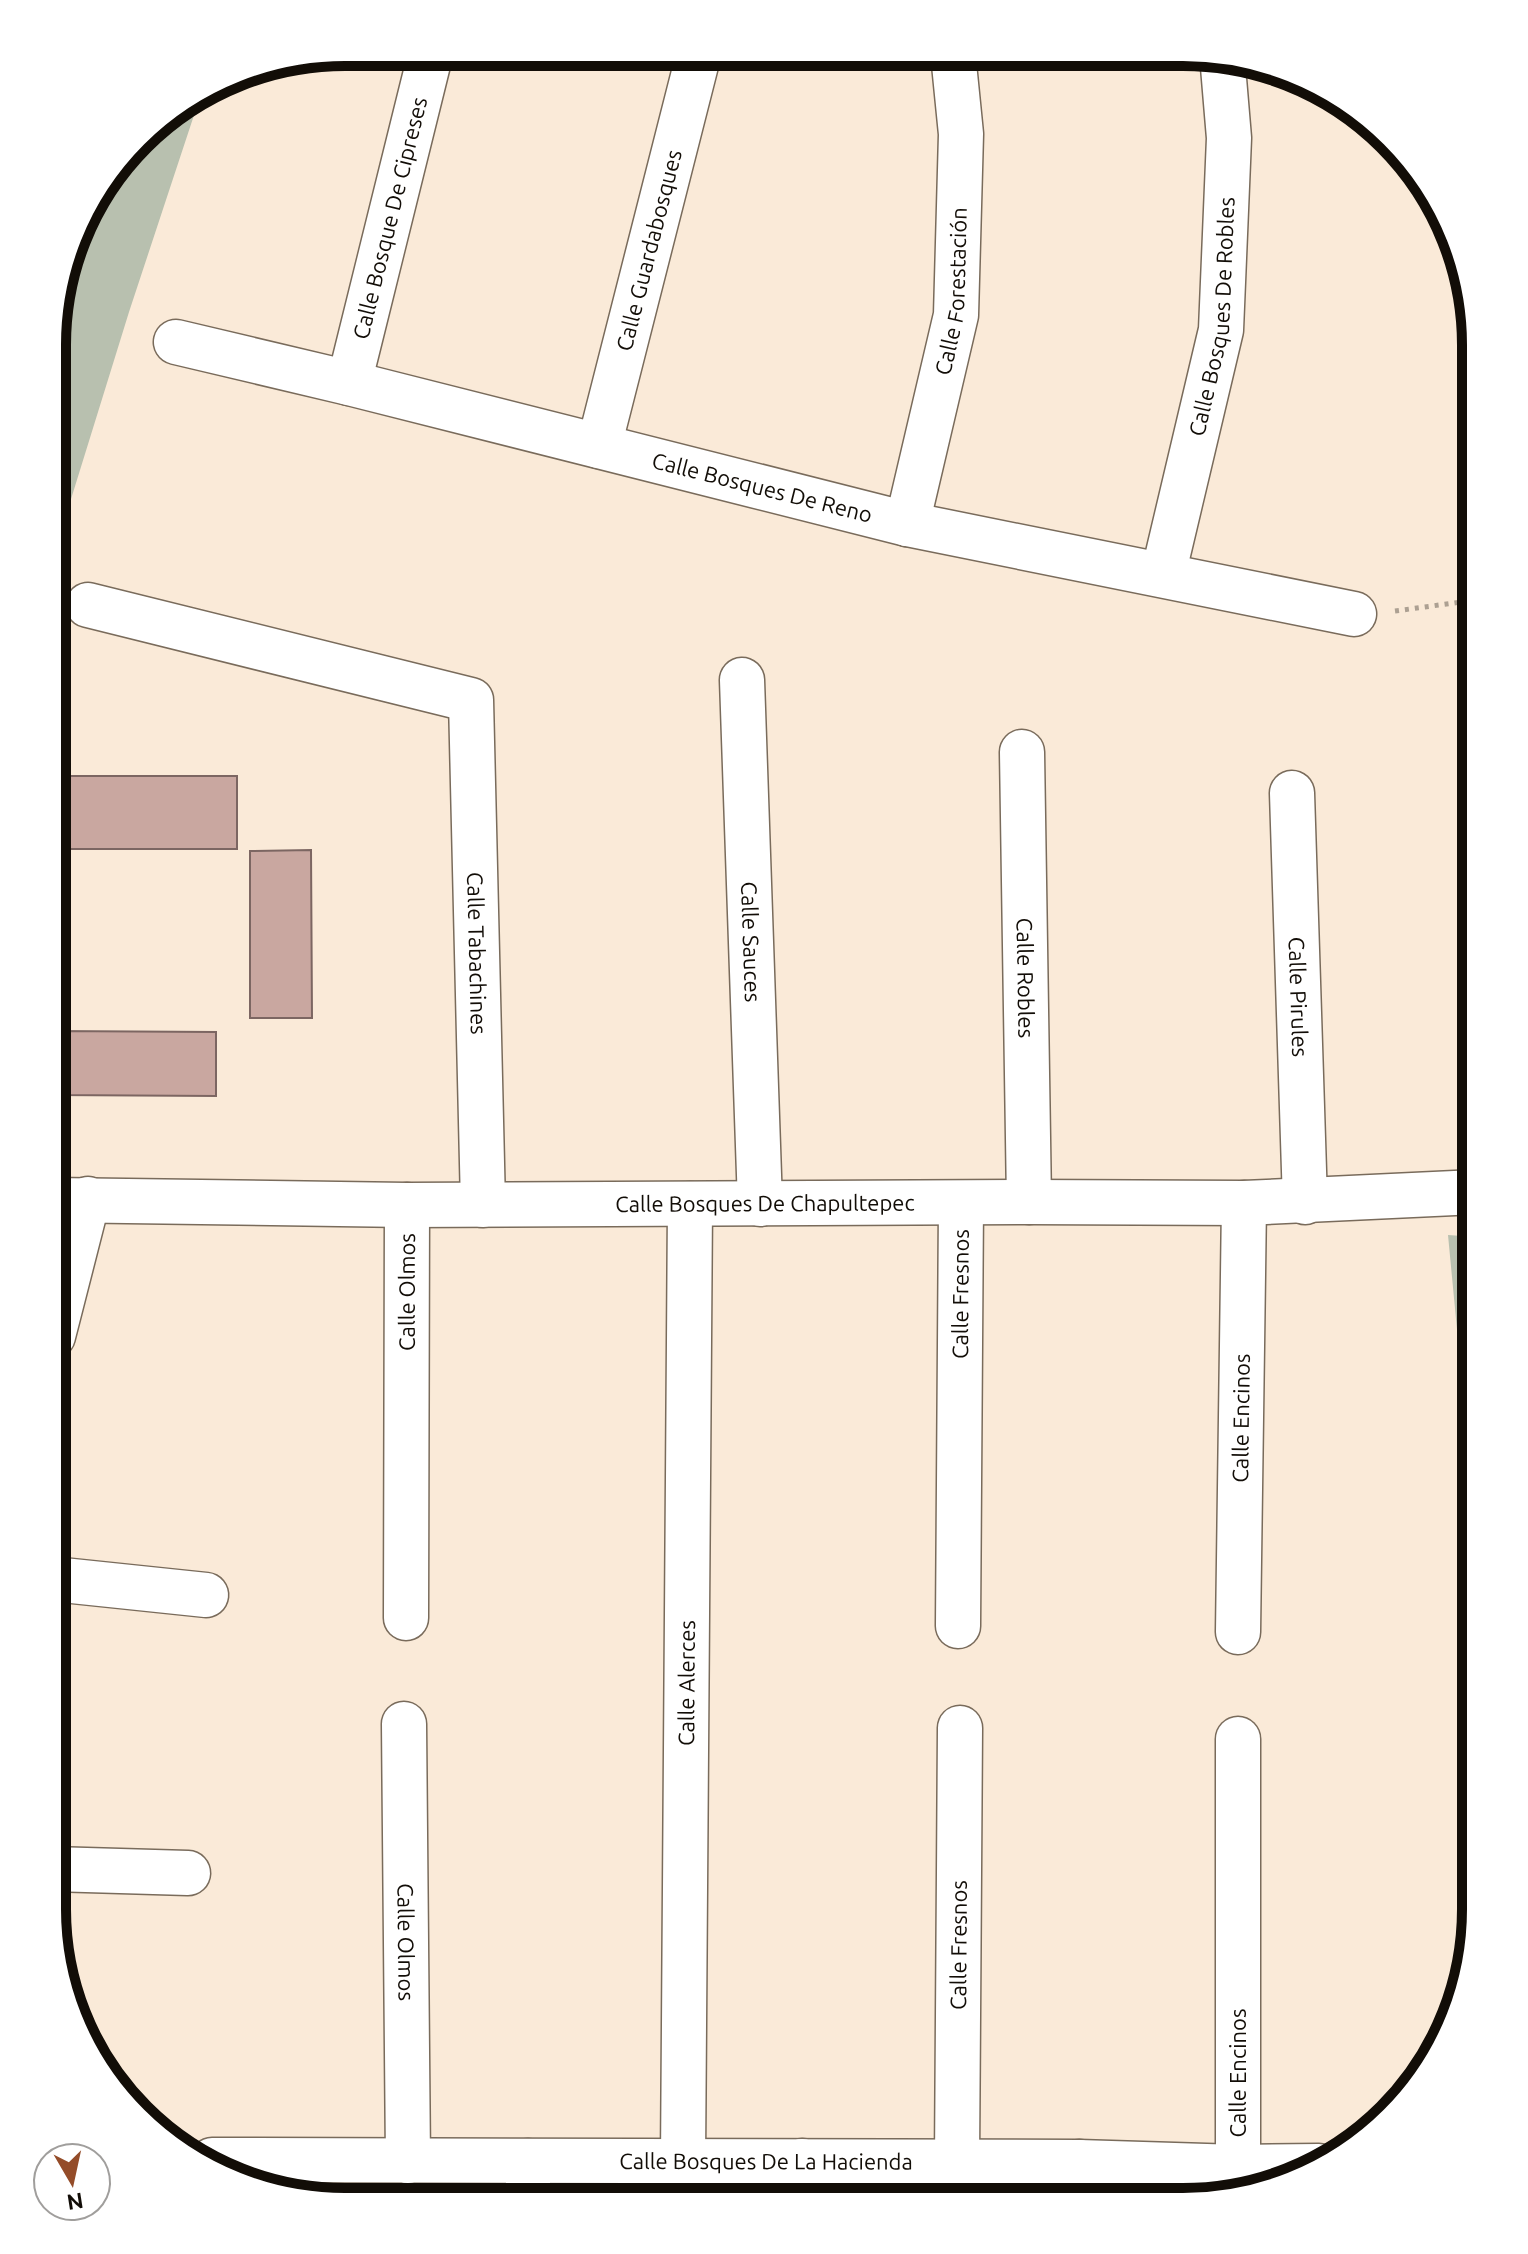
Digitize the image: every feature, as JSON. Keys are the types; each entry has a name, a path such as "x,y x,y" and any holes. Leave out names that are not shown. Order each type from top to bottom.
{"street":[{"name":"Calle Forestación","path":"907,524 956,315 961,134 954,66"},
{"name":"Calle Bosque De Cipreses","path":"349,383 427,67"},
{"name":"Calle Guardabosques","path":"599,446 696,67"},
{"name":"Calle Bosques De Robles","path":"1163,575 1221,330 1229,138 1223,69"},
{"name":"Calle Bosques De Reno","path":"176,342 907,524 1354,614"},
{"name":"Calle Tabachines","path":"88,605 471,700 483,1205"},
{"name":"Calle Sauces","path":"742,680 760,1204"},
{"name":"Calle Robles","path":"1022,752 1029,1202"},
{"name":"Calle Pirules","path":"1292,793 1305,1202"},
{"name":"Calle Bosques De Chapultepec","path":"71,1199 407,1205 1244,1203 1461,1193"},
{"path":"66,1237 71,1199"},
{"name":"Calle Fresnos","path":"958,1626 961,1203"},
{"name":"Calle Encinos","path":"1238,1632 1244,1203"},
{"name":"Calle Alerces","path":"683,2161 690,1204"},
{"name":"Calle Olmos","path":"406,1618 407,1205"},
{"path":"66,1580 206,1595"},
{"name":"Calle Olmos","path":"404,1724 408,2161"},
{"name":"Calle Fresnos","path":"957,2161 960,1728"},
{"name":"Calle Encinos","path":"1238,1739 1238,2167"},
{"path":"66,1869 188,1873"},
{"name":"Calle Bosques De La Hacienda","path":"237,2166 258,2170 408,2161 528,2181 683,2161 802,2181 957,2161 1079,2182 1238,2167 1289,2166"}],"path":[{"path":"1354,614 1462,602"}],"green space":[{"path":"196,110 66,515 68,309 81,255 113,190 135,161 161,135"},
{"path":"1448,1235 1461,1236 1461,1375"}],"building":[{"path":"66,776 237,776 237,849 66,849"},
{"path":"311,850 312,1018 250,1018 250,851"},
{"path":"66,1031 216,1032 216,1096 66,1095"}]}
